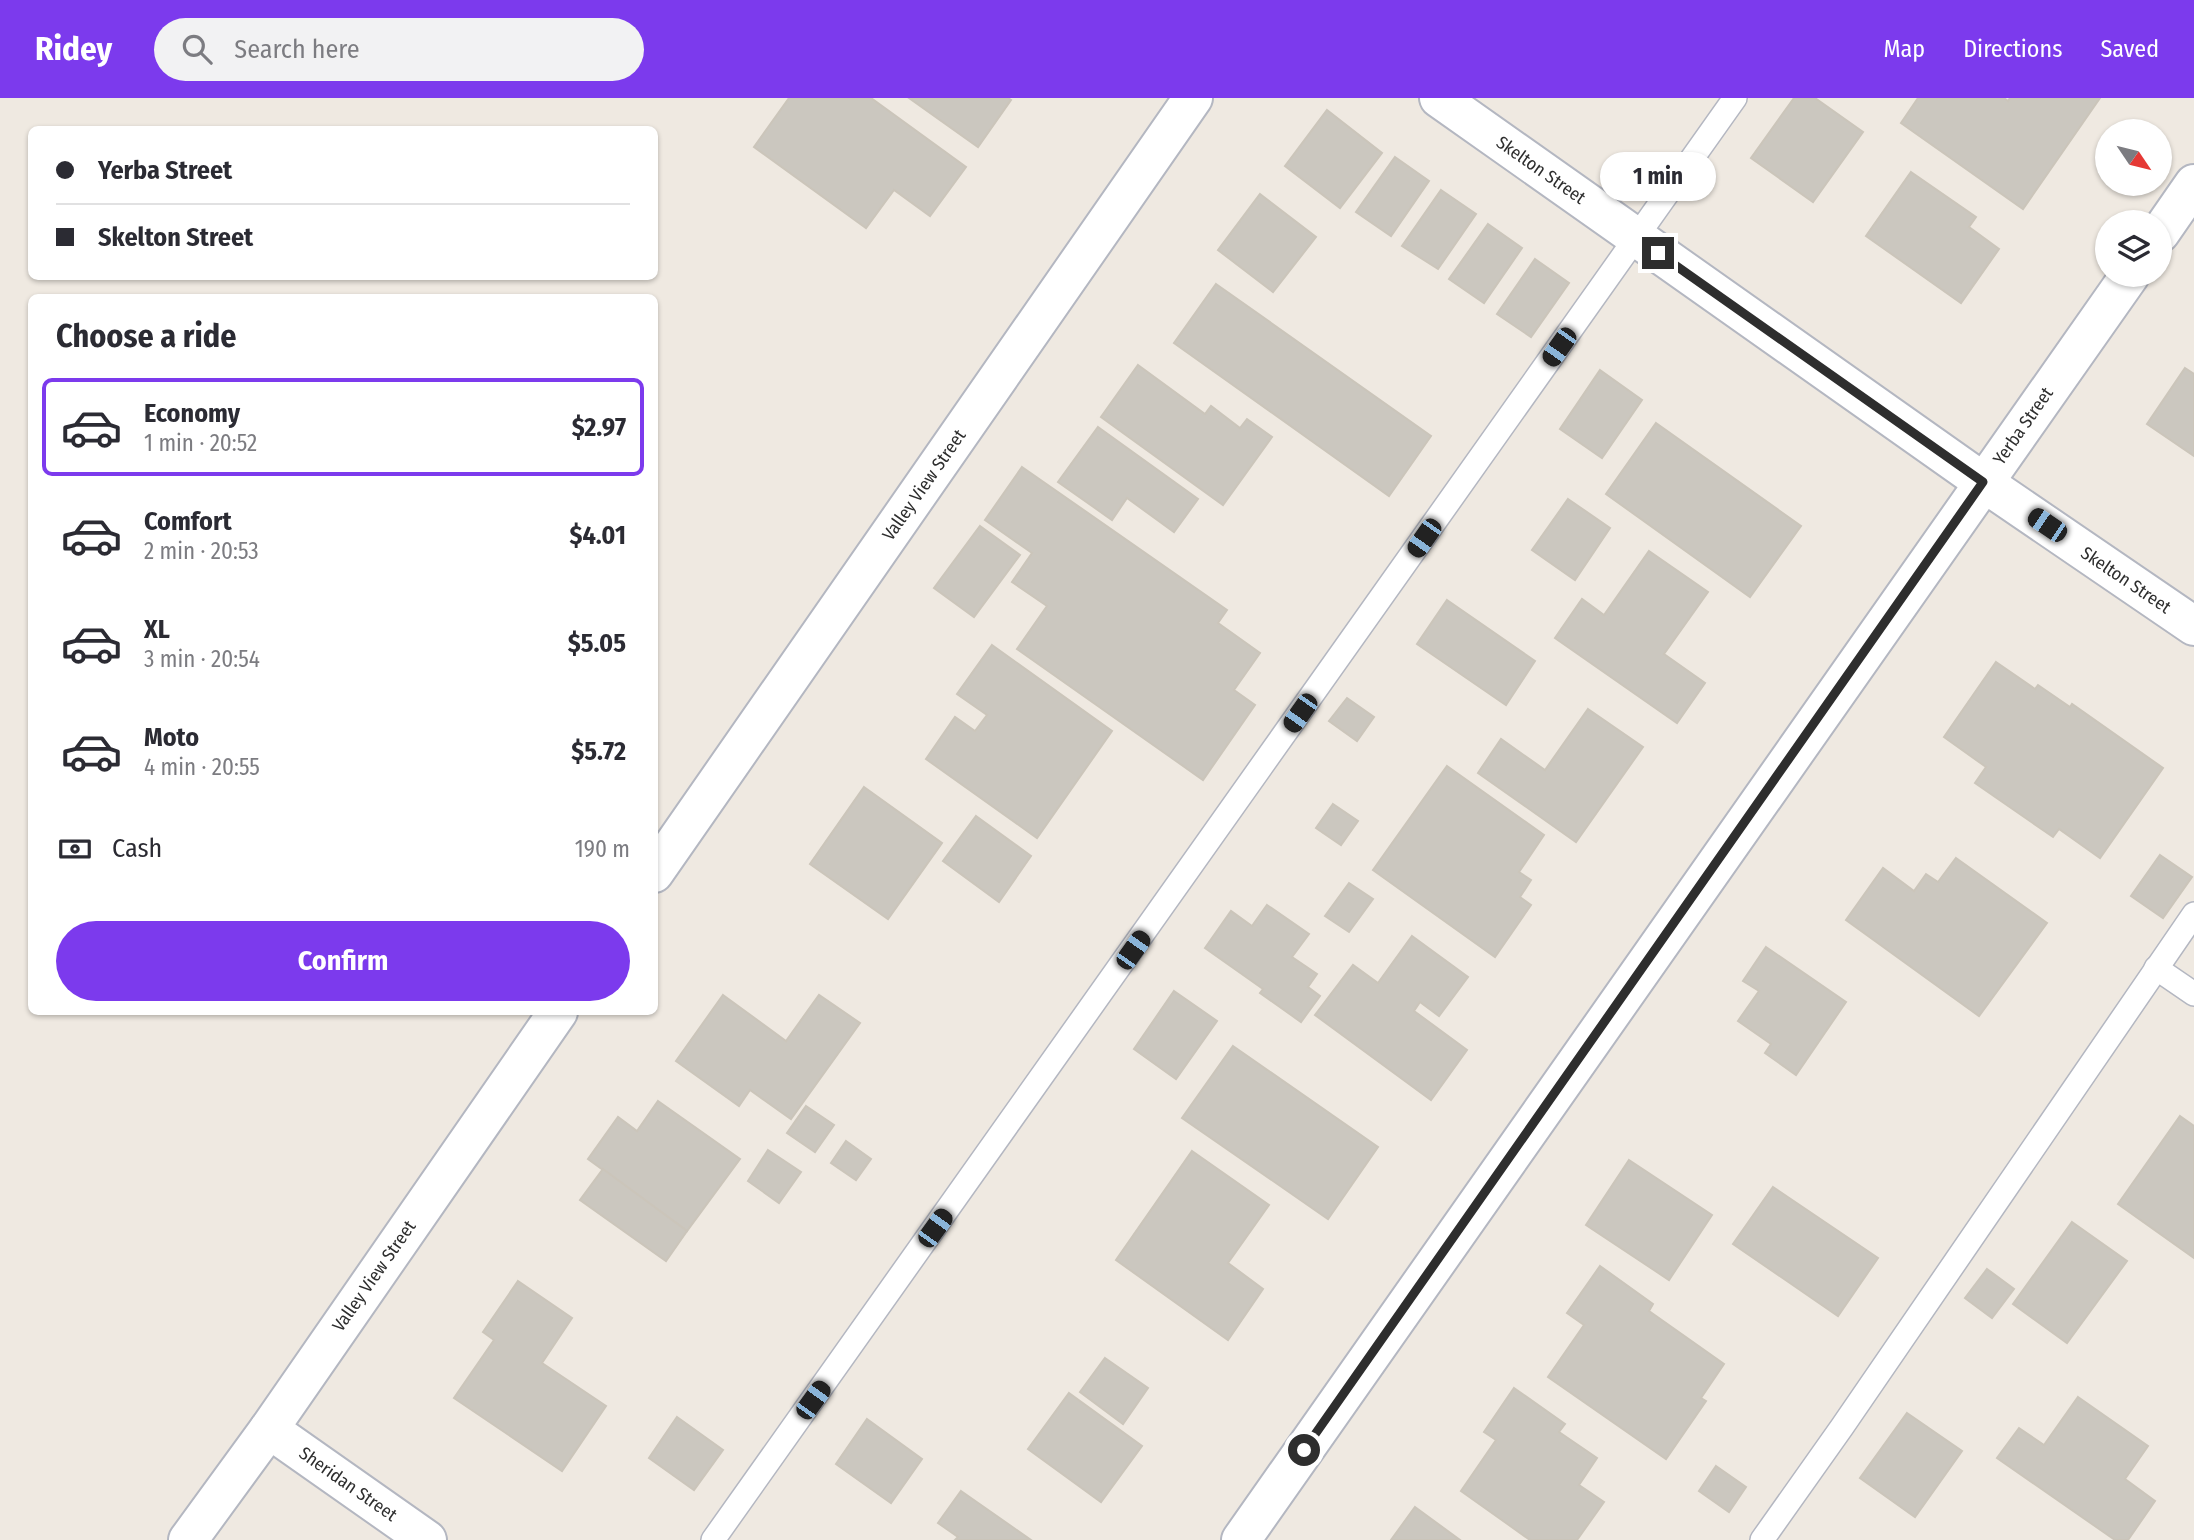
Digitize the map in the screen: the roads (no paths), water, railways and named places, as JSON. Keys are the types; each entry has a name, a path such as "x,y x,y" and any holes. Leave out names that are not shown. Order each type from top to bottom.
{"street":[{"name":"Valley View Street","path":"658,867 1193,98"},
{"name":"Skelton Street","path":"1439,98 1983,482 2194,626"},
{"path":"2172,216 2194,184"},
{"name":"Yerba Street","path":"1241,1540 2121,287"},
{"name":"Valley View Street","path":"188,1540 556,1015"},
{"name":"Sheridan Street","path":"268,1429 427,1540"}],"lane":[{"path":"713,1540 1735,98"},
{"path":"1762,1540 2194,914"},
{"path":"2156,968 2194,994"}]}
